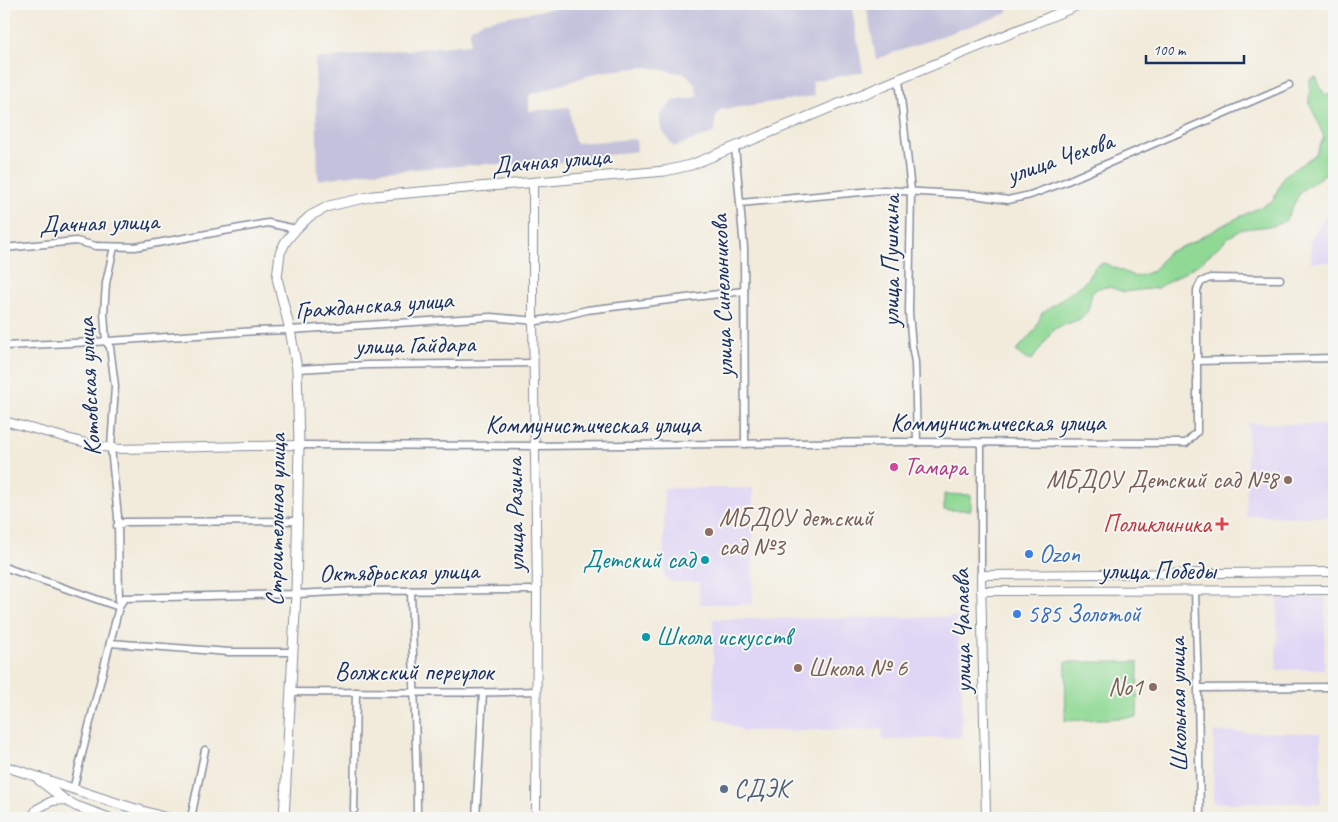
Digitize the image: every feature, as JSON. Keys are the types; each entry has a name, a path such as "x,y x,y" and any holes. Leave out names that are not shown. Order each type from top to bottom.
{"main road":[{"name":"Дачная улица","path":"296,229 310,216 329,206 373,196 665,171 691,165 1081,4"},
{"name":"Строительная улица","path":"284,818 296,594 299,446 297,369 290,330 277,278 280,253 286,241 296,229"},
{"path":"4,766 73,790 167,818"},
{"path":"31,774 65,800 109,818"}],"street":[{"name":"улица Пушкина","path":"899,79 911,191 909,313 915,362 917,443"},
{"name":"улица Чехова","path":"740,203 884,190 975,195 1008,200 1030,196 1289,85"},
{"name":"улица Синельникова","path":"735,147 744,248 746,444"},
{"name":"улица Разина","path":"533,182 533,362 537,590 536,818"},
{"name":"Дачная улица","path":"4,248 76,241 96,246 135,247 268,223 296,229"},
{"name":"Котовская улица","path":"114,247 106,283 104,313 106,342 110,347 115,386 111,448 118,517 119,607"},
{"path":"1280,279 1210,278 1201,282 1197,290 1196,361 1334,358"},
{"name":"Гражданская улица","path":"4,346 106,342 491,317 537,321 587,310 744,291"},
{"name":"Коммунистическая улица","path":"4,422 97,446 119,449 299,446 1186,442 1196,432 1196,361"},
{"name":"улица Гайдара","path":"297,369 368,365 533,362"},
{"name":"улица Чапаева","path":"981,443 981,591 986,818"},
{"path":"117,526 125,522 298,521"},
{"path":"4,566 119,607 73,790"},
{"name":"улица Победы","path":"982,575 1334,572"},
{"path":"411,590 417,818"},
{"name":"Октябрьская улица","path":"119,607 124,598 356,591 537,590"},
{"name":"улица Победы","path":"981,591 1334,590"},
{"name":"Школьная улица","path":"1195,591 1200,818"},
{"path":"110,643 229,652 293,652"},
{"path":"1198,688 1334,687"},
{"name":"Волжский переулок","path":"291,692 483,693 537,691"},
{"path":"354,810 356,692"},
{"path":"476,818 483,693"},
{"path":"191,818 205,750"},
{"path":"31,818 37,809 52,801 65,800"}],"shaded area":[{"path":"575,4 851,4 863,72 812,81 814,96 720,110 715,119 715,132 674,147 661,129 660,116 673,101 698,97 695,84 686,74 647,67 600,72 529,95 529,111 569,107 575,143 636,139 637,151 532,166 488,164 371,172 318,180 315,59 470,44 470,29 484,21"},
{"path":"866,4 1024,4 1007,10 1008,13 876,59"},
{"path":"1334,203 1334,262 1311,262 1311,239"},
{"path":"1248,423 1334,425 1334,517 1246,516"},
{"name":"МБДОУ детский сад №3","path":"664,488 753,488 753,604 699,604 699,582 672,582 664,576"},
{"path":"1326,597 1324,669 1276,670 1278,599"},
{"name":"Школа № 6","path":"956,617 956,634 959,637 958,647 961,647 961,737 882,740 882,729 744,731 714,717 713,619"},
{"path":"1214,732 1321,733 1321,803 1213,803"}],"green space":[{"path":"1316,77 1324,94 1334,96 1334,162 1332,169 1301,191 1285,221 1273,226 1242,229 1229,237 1199,264 1157,288 1124,292 1109,287 1098,288 1092,293 1088,311 1080,319 1054,329 1032,360 1024,358 1016,351 1035,330 1042,313 1084,283 1096,266 1104,263 1136,277 1153,271 1168,252 1189,244 1273,201 1284,176 1315,155 1324,137 1309,101 1310,79"},
{"path":"944,494 971,495 971,510 944,510"},
{"path":"1066,662 1138,662 1137,717 1065,721"}],"place":[{"name":"Тамара","path":"894,467"},
{"name":"МБДОУ Детский сад №8","path":"1288,480"},
{"name":"Поликлиника","path":"1222,524"},
{"name":"МБДОУ детский сад №3","path":"709,532"},
{"name":"Ozon","path":"1029,554"},
{"name":"Детский сад","path":"705,560"},
{"name":"585 Золотой","path":"1017,614"},
{"name":"Школа искусств","path":"646,637"},
{"name":"Школа № 6","path":"798,668"},
{"name":"No1","path":"1153,687"},
{"name":"СДЭК","path":"724,789"}]}
